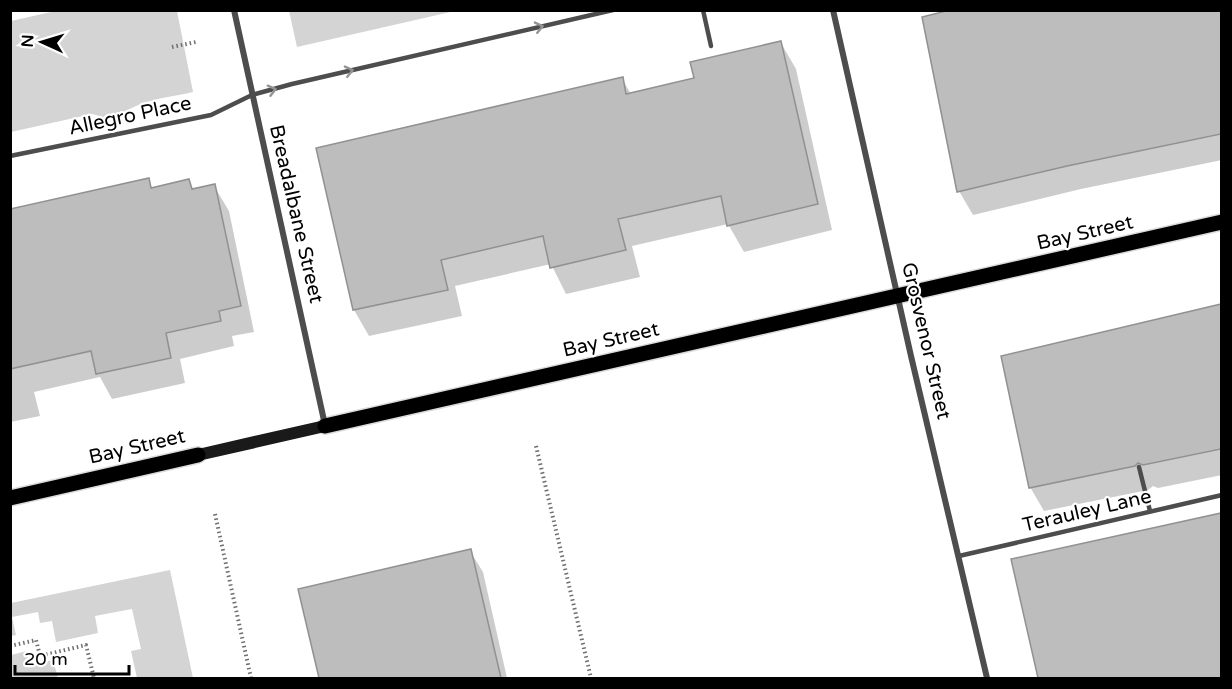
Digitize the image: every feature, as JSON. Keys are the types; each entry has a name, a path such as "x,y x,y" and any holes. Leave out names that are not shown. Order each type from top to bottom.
{"main road":[{"name":"Bay Street","path":"10,498 1221,222"}],"street":[{"name":"Breadalbane Street","path":"234,10 325,426"},
{"name":"Grosvenor Street","path":"833,10 987,678"}],"lane":[{"name":"Allegro Place","path":"10,156 212,115 252,95 613,10"},
{"path":"703,10 711,46"},
{"path":"1139,467 1150,512"},
{"name":"Terauley Lane","path":"959,556 1221,495"}],"path":[{"path":"172,47 196,42"},
{"path":"536,446 591,678"},
{"path":"215,514 251,678"},
{"path":"10,646 36,640 40,656 86,645 94,678"}],"shaded area":[{"path":"60,10 177,11 193,92 147,102 114,117 92,114 11,132 11,21"},
{"path":"289,10 455,11 297,47"},
{"path":"170,570 193,678 137,678 131,651 141,649 132,609 95,616 98,633 56,642 52,621 40,623 38,612 12,617 16,635 11,636 11,603"},
{"path":"27,651 30,665 53,660 58,678 11,678 11,655"}],"building":[{"path":"950,10 1221,10 1221,134 957,192 922,17"},
{"path":"781,41 818,204 727,226 721,196 618,219 626,250 550,268 543,236 441,260 448,290 353,310 316,148 623,77 626,94 694,78 690,62"},
{"path":"149,178 151,188 189,179 192,189 215,184 241,306 219,311 221,321 166,333 171,358 96,374 91,351 10,369 10,209"},
{"path":"1221,304 1221,449 1143,465 1138,463 1135,466 1029,488 1001,356"},
{"path":"1221,513 1221,678 1038,678 1011,559"},
{"path":"471,549 501,678 319,678 298,589"}]}
